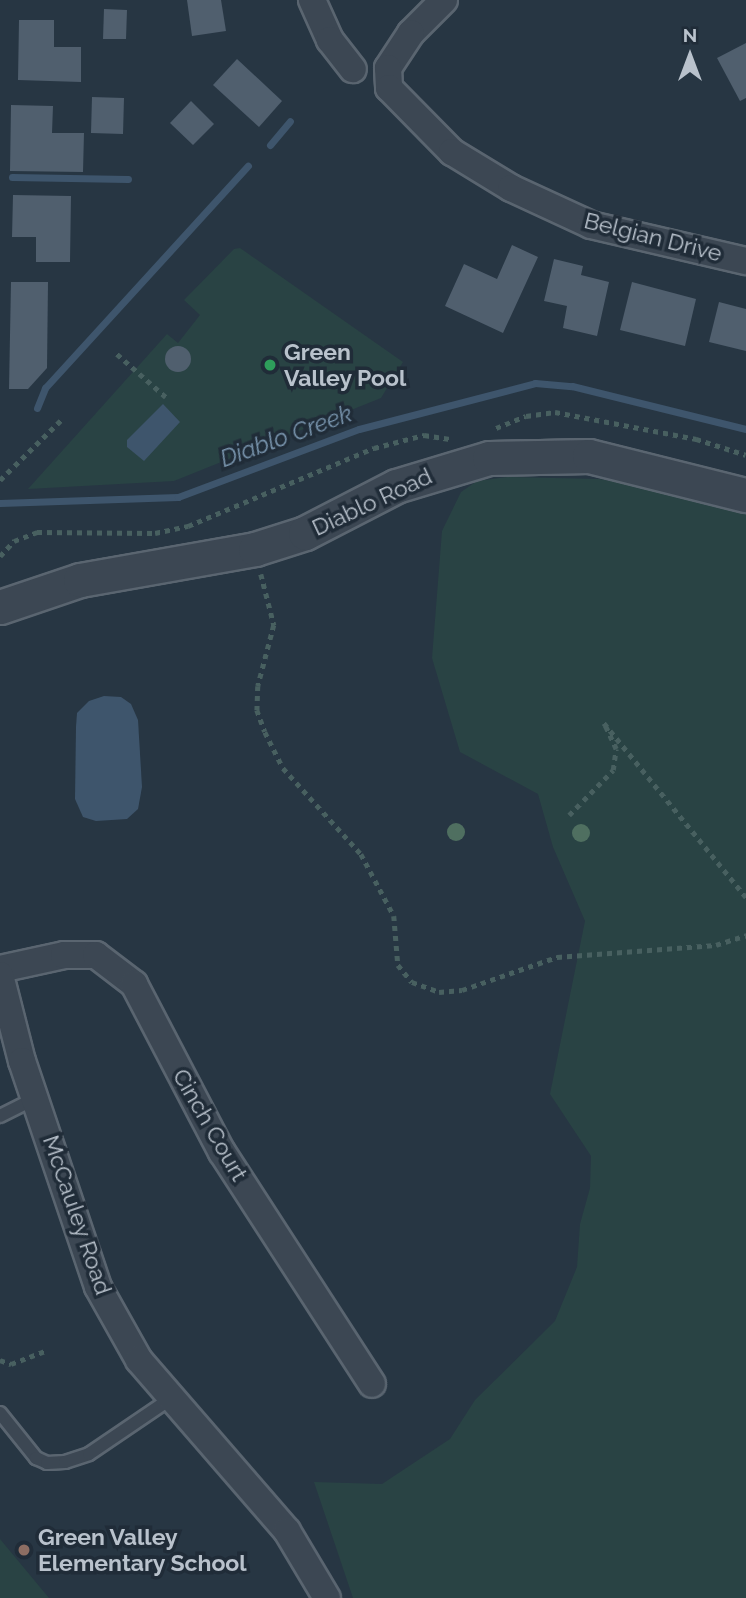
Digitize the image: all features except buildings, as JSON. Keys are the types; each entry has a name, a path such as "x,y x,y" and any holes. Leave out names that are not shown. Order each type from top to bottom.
{"street":[{"path":"312,0 330,40 354,69"},
{"name":"Belgian Drive","path":"444,0 396,52 388,68 389,88 452,152 487,174 591,225 746,261"},
{"name":"Diablo Road","path":"0,607 80,580 255,549 305,533 431,473 524,454 589,456 746,495"},
{"name":"Cinch Court","path":"0,969 64,955 96,955 134,984 222,1152 372,1384"},
{"name":"McCauley Road","path":"0,975 36,1098 98,1287 139,1360 287,1531 327,1598"}],"lane":[{"path":"0,1116 36,1098"},
{"path":"0,1413 36,1458 47,1463 65,1462 89,1454 173,1397"}],"path":[{"path":"117,354 166,397"},
{"path":"0,480 64,417"},
{"path":"255,549 274,625 257,710 283,768 361,854 385,896 398,932 394,945 398,965 412,982 439,992 462,990 557,957 716,945 746,935"},
{"path":"569,815 613,770 616,749 604,723 746,897"},
{"path":"0,1360 11,1364 46,1351"}],"green space":[{"name":"Green Valley Pool","path":"240,248 403,362 381,398 174,481 28,489 167,334 178,343 200,315 184,300 234,249"},
{"path":"507,477 599,479 660,488 746,513 746,1598 353,1598 314,1482 382,1484 450,1439 475,1400 555,1321 577,1267 580,1224 590,1188 591,1156 550,1094 585,921 553,847 538,794 460,752 432,658 442,531 461,492 477,481"},
{"path":"0,1539 49,1598 0,1598"}],"water":[{"path":"163,404 180,422 144,461 127,447 127,440"},
{"path":"104,696 121,697 131,704 138,720 142,787 138,809 127,819 96,821 83,817 75,799 76,727 77,713 89,701"}],"waterway":[{"path":"270,145 290,121"},
{"path":"37,408 45,388 248,166"},
{"path":"12,177 128,179"},
{"name":"Diablo Creek","path":"0,503 178,497 359,429 535,383 572,386 746,429"}],"place":[{"name":"Green Valley Pool","path":"270,365"},
{"name":"Green Valley Elementary School","path":"24,1550"}]}
